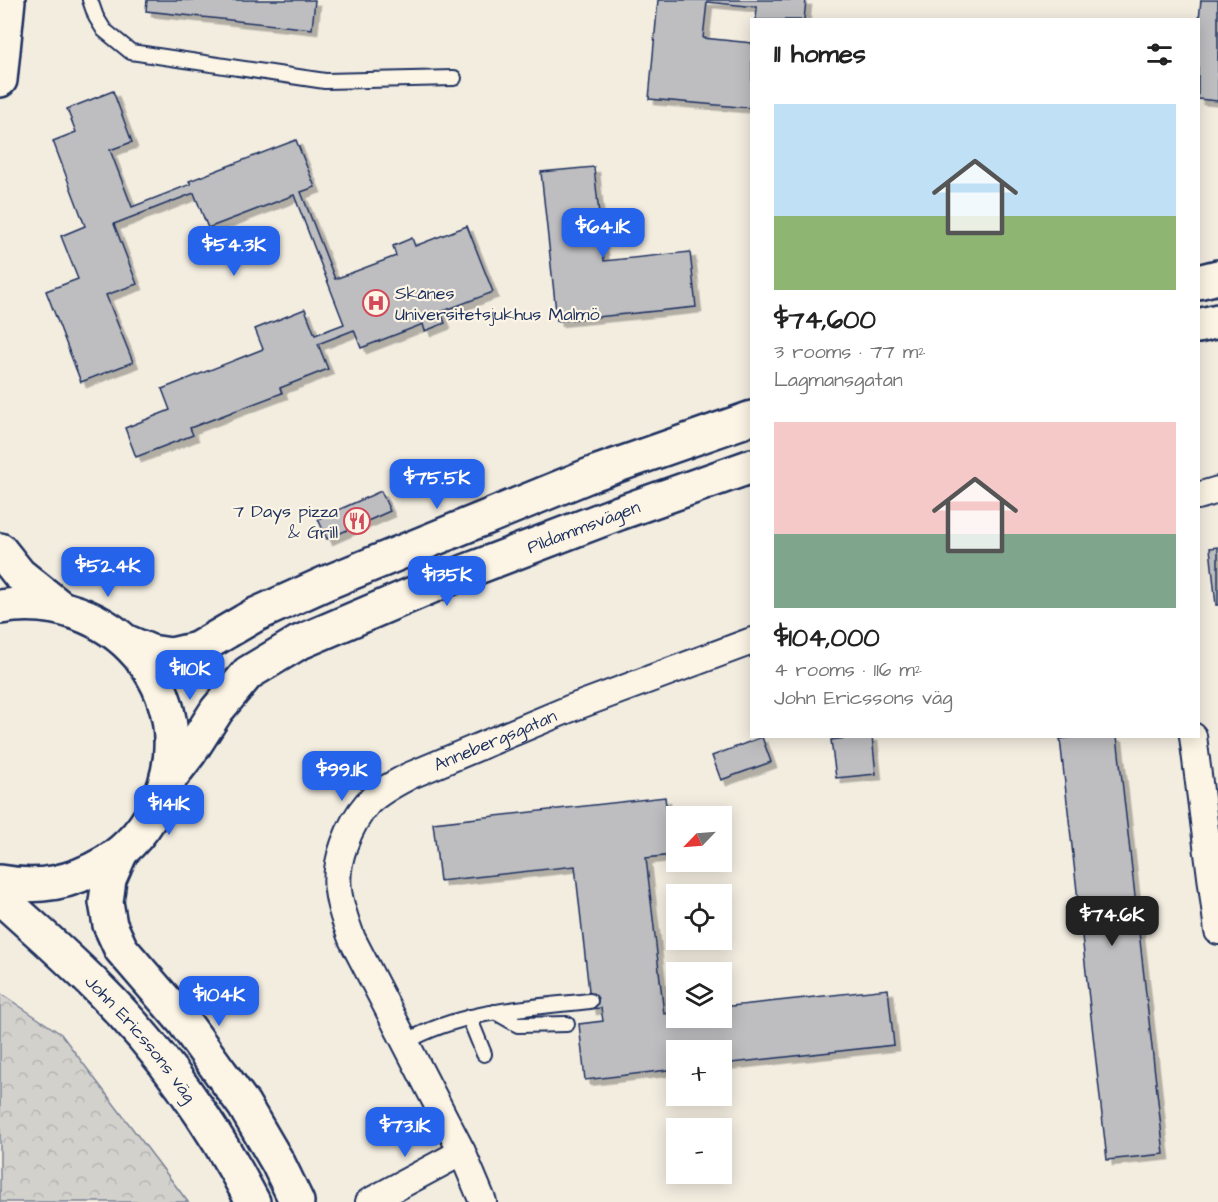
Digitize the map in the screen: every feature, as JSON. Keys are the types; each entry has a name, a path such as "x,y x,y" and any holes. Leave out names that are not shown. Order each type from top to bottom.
{"main road":[{"path":"0,80 8,0"},
{"path":"1200,282 1218,277"},
{"path":"1200,326 1218,321"},
{"name":"Pildammsvägen","path":"127,642 151,652 171,655 197,649 255,615 326,583 596,473 750,419"},
{"name":"Pildammsvägen","path":"166,783 190,752 217,710 248,673 290,648 467,571 619,513 750,467"},
{"path":"0,550 19,574 60,607"},
{"name":"Pildammsvägen","path":"0,607 23,603 60,607 85,615 107,626 127,642 149,668 159,687 168,714 171,750 166,783 153,814 138,837 120,854 85,875 51,884 21,886 0,882"},
{"path":"120,854 109,879 106,902 110,925 121,949 184,1022 244,1105 278,1163 297,1202"},
{"name":"John Ericssons väg","path":"0,897 102,991 144,1037 189,1094 253,1202"}],"street":[{"path":"1200,495 1218,490"},
{"name":"Annebergsgatan","path":"483,1202 462,1152 352,939 342,911 337,887 344,844 354,822 368,803 387,788 444,760 569,709 750,643"},
{"path":"1193,738 1218,931"},
{"path":"369,1202 462,1152"}],"lane":[{"path":"90,0 104,30 131,52 325,81 454,78"},
{"path":"406,1042 423,1033 470,1017 590,1001"},
{"path":"495,1012 518,1025 567,1024"},
{"path":"470,1017 484,1054"}],"green space":[{"path":"0,993 61,1034 188,1202 0,1202"}],"building":[{"path":"147,0 315,0 312,29 146,11"},
{"path":"658,0 806,0 804,18 756,18 757,7 707,2 703,38 750,43 750,108 649,99"},
{"path":"1201,0 1218,0 1218,101 1200,99"},
{"path":"113,91 132,142 110,150 132,207 191,184 189,181 296,140 315,187 301,192 335,279 396,256 393,246 412,238 415,246 467,226 493,292 441,312 445,323 425,331 423,324 361,348 354,330 318,344 328,369 280,388 282,393 190,428 193,435 136,457 125,428 170,410 162,389 263,349 255,329 305,309 315,335 344,324 294,195 208,228 194,193 114,224 137,284 106,295 133,362 81,382 46,291 78,279 61,236 85,226 53,141 76,132 67,109"},
{"path":"594,167 604,261 690,252 696,307 557,321 541,172"},
{"path":"381,491 390,511 327,539 318,519"},
{"path":"1218,547 1218,605 1216,605 1210,548"},
{"path":"762,738 771,762 721,780 712,756"},
{"path":"872,738 876,774 836,778 831,740"},
{"path":"1117,738 1164,1154 1107,1160 1060,739"},
{"path":"665,797 666,856 646,858 666,1028 732,1028 732,1006 888,989 894,1045 732,1063 732,1040 666,1040 666,1070 585,1080 579,1024 603,1021 601,1008 591,1009 575,866 440,881 433,823"}],"place":[{"name":"Skånes Universitetsjukhus Malmö","path":"376,303"},
{"name":"7 Days pizza & Grill","path":"357,521"}]}
